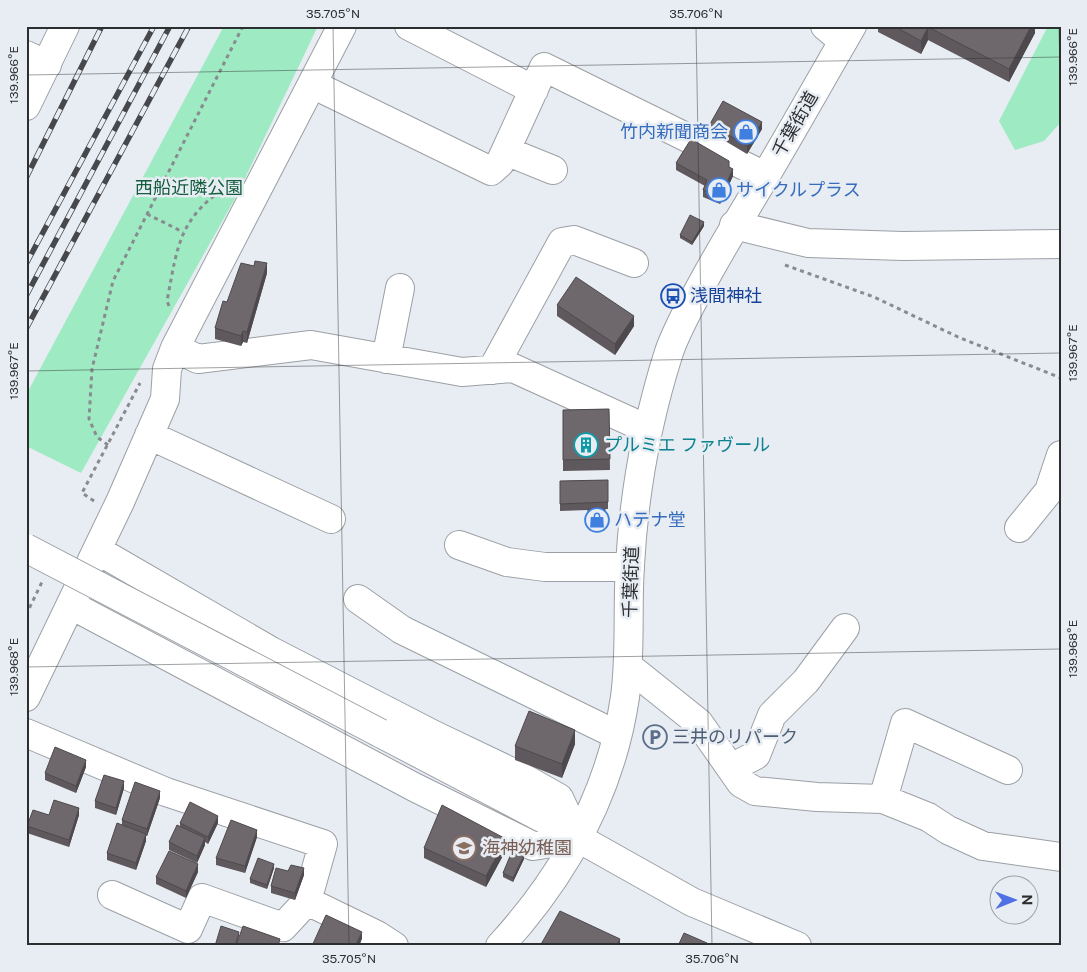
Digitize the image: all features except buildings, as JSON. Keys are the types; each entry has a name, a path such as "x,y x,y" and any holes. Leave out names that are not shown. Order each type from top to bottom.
{"main road":[{"path":"26,106 37,60 65,26"},
{"path":"26,697 97,550 165,399 167,369 175,348 342,26"},
{"path":"409,26 534,90"},
{"name":"千葉街道","path":"500,946 543,896 578,839 597,796 617,736 625,699 628,666 630,567 636,498 647,429 670,350 687,311 734,225 765,176 840,31"},
{"path":"312,84 491,171 500,163 544,67 765,176"},
{"path":"506,151 553,170"},
{"path":"734,225 808,243 903,246 1061,244"},
{"path":"492,370 562,242 574,240 634,263"},
{"path":"386,359 400,288"},
{"path":"175,348 198,359 311,345 462,372 513,368 647,429"},
{"path":"148,435 331,519"},
{"path":"1019,528 1049,491 1061,455"},
{"path":"459,546 507,562 545,567 630,567"},
{"path":"26,548 380,733 692,902 797,946"},
{"path":"97,550 271,651 434,735 520,776 559,798 578,839"},
{"path":"358,599 402,630 617,736"},
{"path":"71,605 414,787 533,846 578,839"},
{"path":"731,768 756,755 772,715 806,681 845,628"},
{"path":"628,666 699,723 741,783 755,791 817,797 883,799 928,817 948,830 984,846 1061,857"},
{"path":"883,799 905,723 1008,770"},
{"path":"26,733 166,792 323,844 307,901 284,927 202,898 188,929 112,895"},
{"path":"307,901 377,935 394,946"}],"path":[{"path":"99,503 82,493 108,445 97,437 90,424 92,369 113,280 243,26"},
{"path":"171,309 167,301 178,241 191,218 208,202 237,181"},
{"path":"147,214 184,232"},
{"path":"777,262 874,297 958,337 1061,378"},
{"path":"26,615 43,580"}],"green space":[{"name":"西船近隣公園","path":"224,26 318,26 237,195 81,473 26,446 26,395"},
{"path":"1048,26 1061,26 1061,122 1044,141 1015,150 999,121"}],"railway":[{"path":"26,178 102,26"},
{"path":"26,264 154,26"},
{"path":"26,296 170,26"},
{"path":"26,329 189,26"}],"place":[{"name":"竹内新聞商会","path":"746,132"},
{"name":"サイクルプラス","path":"719,190"},
{"name":"浅間神社","path":"673,296"},
{"name":"プルミエ ファヴール","path":"586,445"},
{"name":"ハテナ堂","path":"597,520"},
{"name":"三井のリパーク","path":"655,737"},
{"name":"海神幼稚園","path":"464,848"}]}
